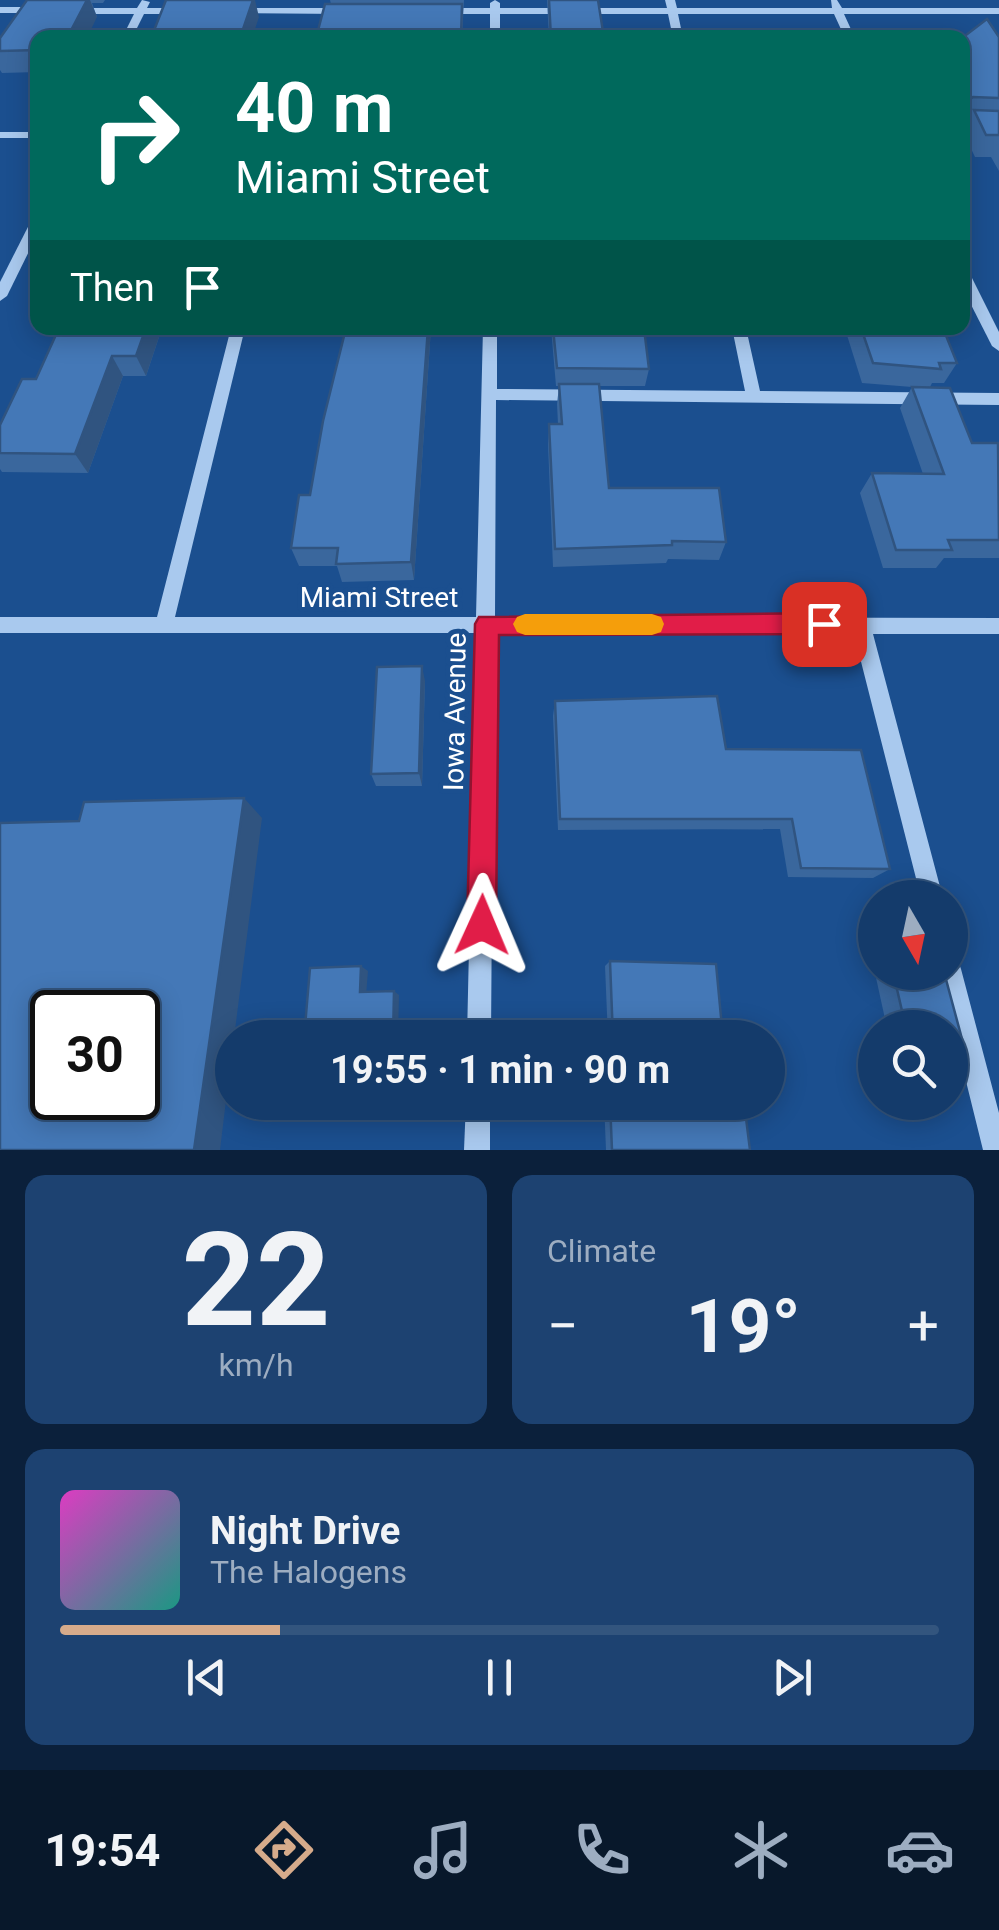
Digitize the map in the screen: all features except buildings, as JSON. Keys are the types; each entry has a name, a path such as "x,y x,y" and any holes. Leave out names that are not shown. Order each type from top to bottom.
{"street":[{"path":"131,30 143,5"},
{"path":"70,10 143,5 198,10"},
{"path":"218,10 315,5 350,11"},
{"path":"494,30 495,5"},
{"path":"422,11 495,5 836,5 999,11"},
{"path":"671,5 676,30"},
{"path":"836,5 847,30"},
{"path":"0,10 53,10"},
{"path":"0,135 30,134"},
{"path":"0,296 30,235"},
{"path":"970,288 999,346"},
{"path":"164,625 236,335"},
{"name":"Iowa Avenue","path":"480,1020 490,335"},
{"path":"740,335 754,398"},
{"path":"489,394 999,399"},
{"path":"862,624 927,880"},
{"name":"Miami Street","path":"0,626 999,626"},
{"path":"955,990 996,1150"},
{"path":"477,1150 478,1120"}],"slow traffic":[{"path":"525,624 652,624"}],"route":[{"path":"482,925 487,624 824,624"}]}
